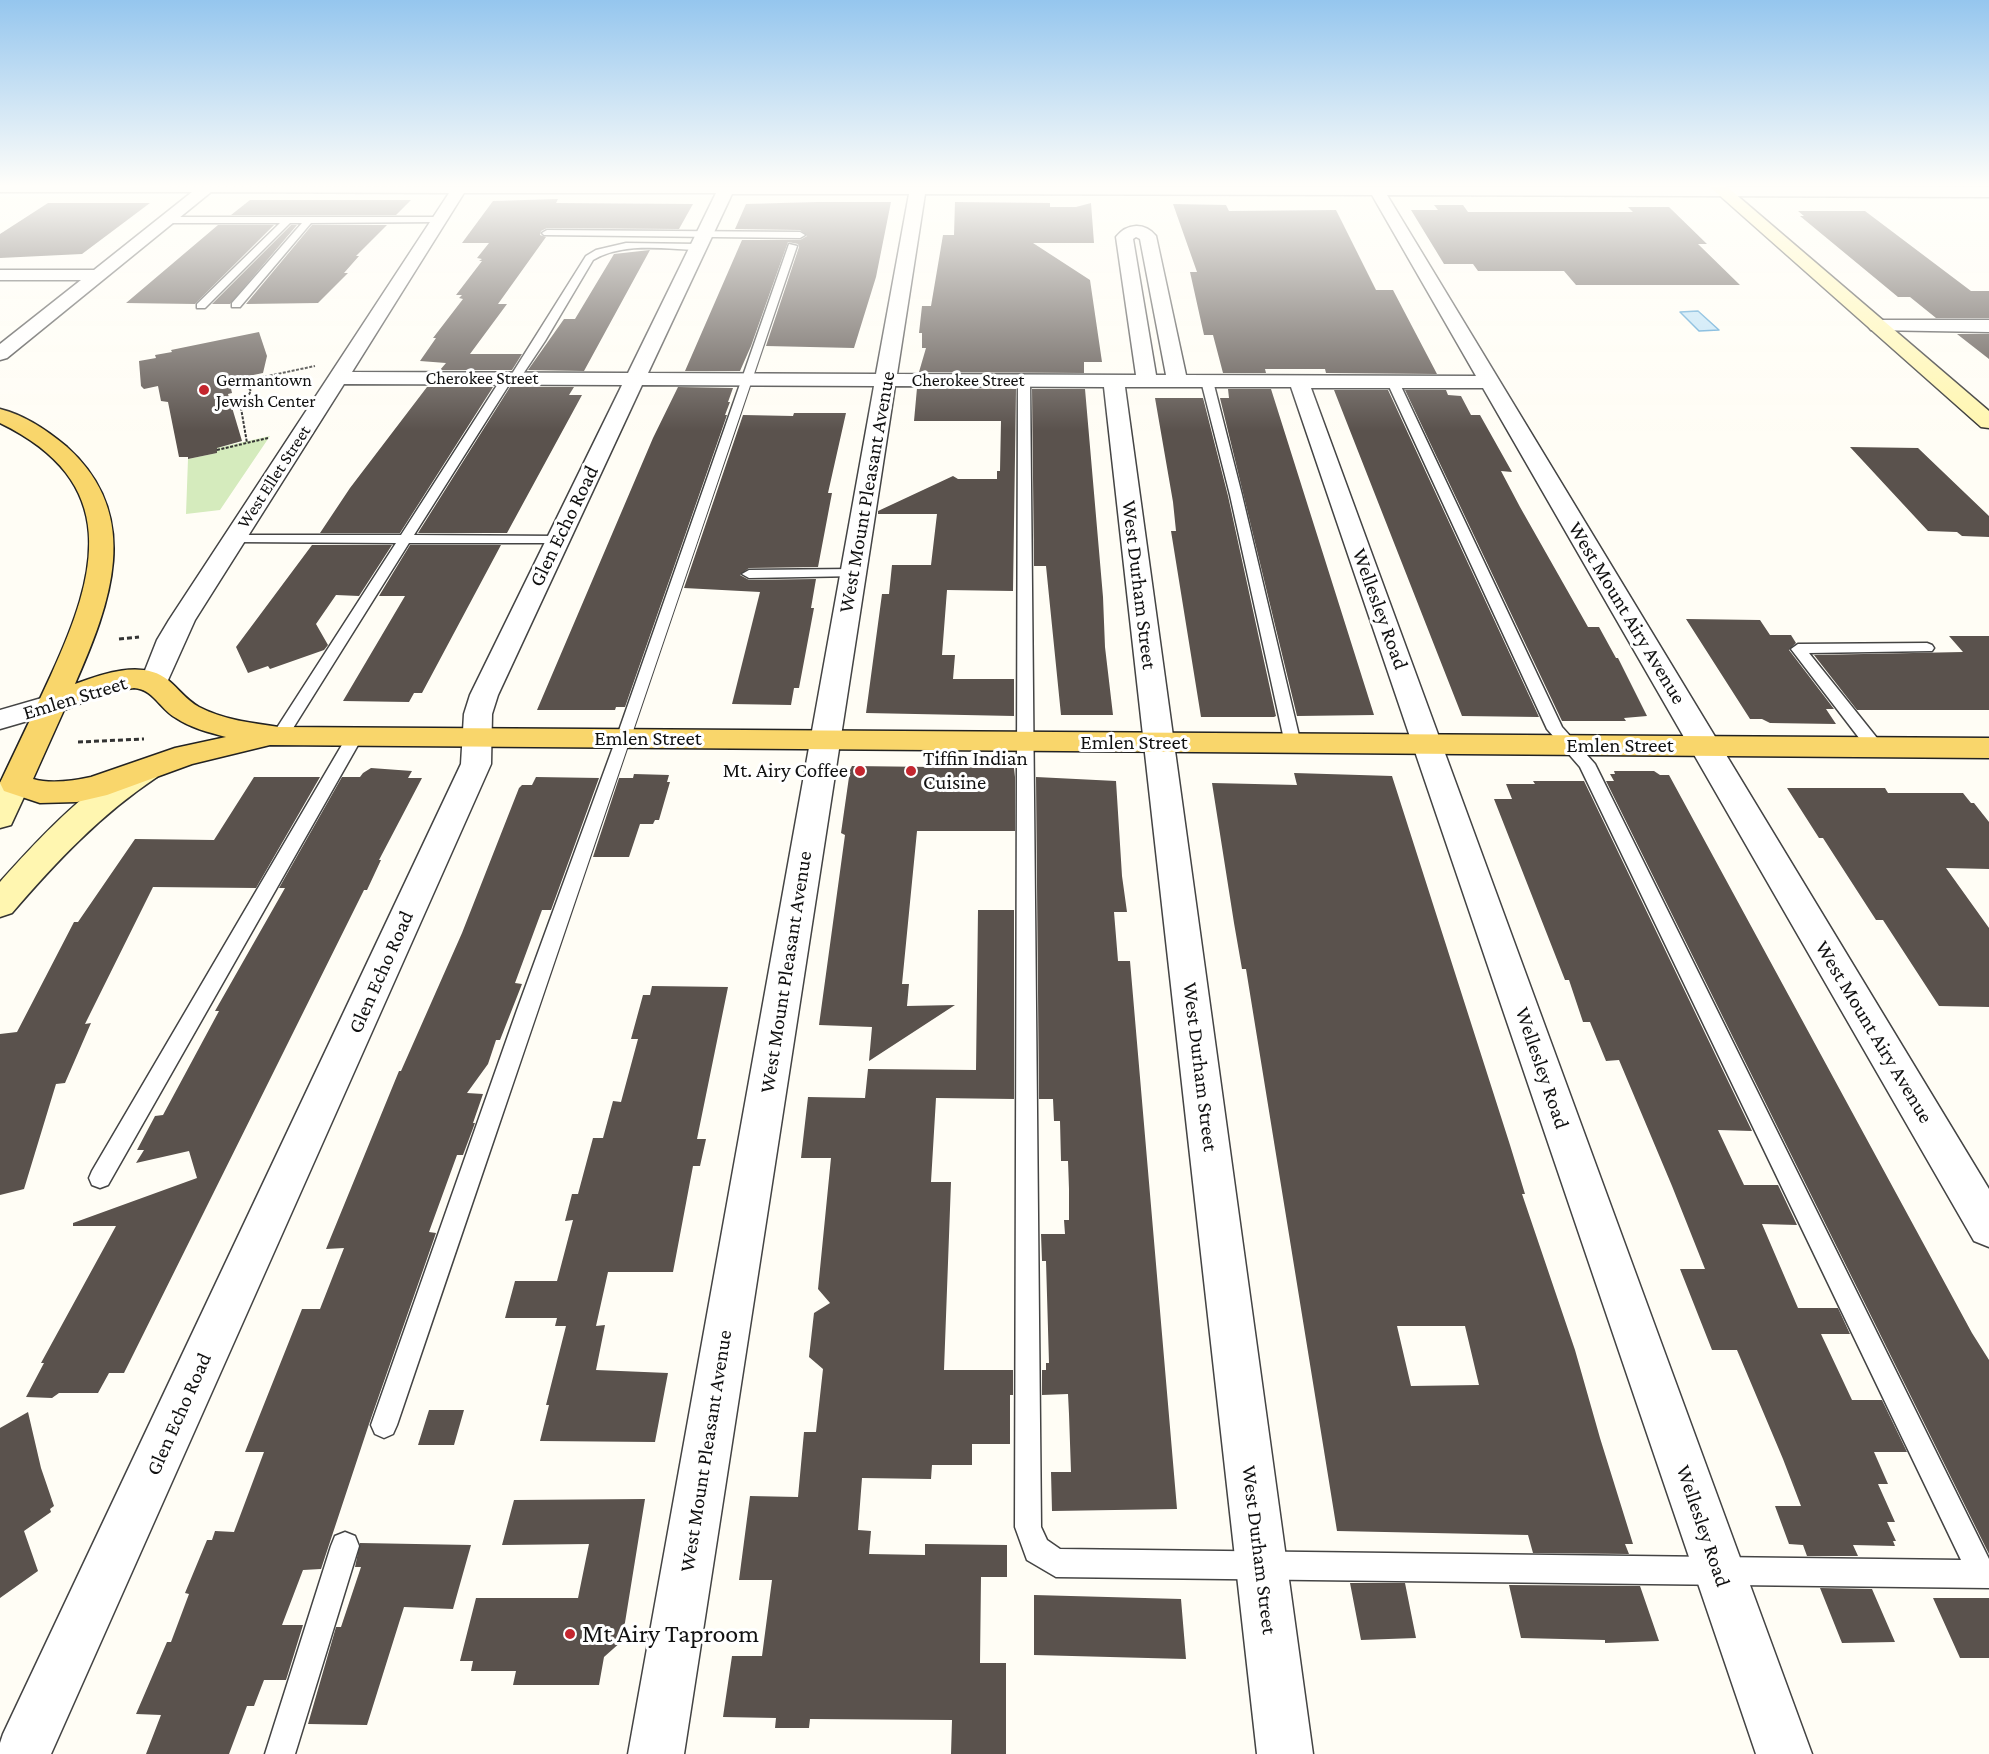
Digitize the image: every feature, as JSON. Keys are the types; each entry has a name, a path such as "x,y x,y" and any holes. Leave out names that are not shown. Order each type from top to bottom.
{"main road":[{"path":"0,415 45,440 77,470 89,488 101,531 102,564 93,606 82,638 15,784"},
{"name":"Emlen Street","path":"52,704 121,681 135,679 154,683 163,689 176,706 222,726 279,737 1989,748"},
{"path":"154,752 166,753 178,730 176,706"},
{"name":"Emlen Street","path":"15,784 40,792 77,791 96,787 154,752 213,749 279,737"}],"street":[{"path":"0,354 108,268"},
{"name":"West Ellet Street","path":"154,683 171,640 182,620 407,268"},
{"name":"Glen Echo Road","path":"23,1754 476,764 478,714 484,694 688,268"},
{"name":"West Mount Pleasant Avenue","path":"656,1754 905,268"},
{"path":"1137,268 1177,381"},
{"path":"1147,268 1147,381"},
{"name":"West Mount Airy Avenue","path":"1423,268 1989,1227"},
{"path":"1811,268 1989,422"},
{"path":"0,275 99,275"},
{"path":"1878,326 1989,326"},
{"name":"Cherokee Street","path":"338,378 1491,382"},
{"name":"West Durham Street","path":"1114,381 1285,1754"},
{"name":"Wellesley Road","path":"1299,382 1784,1754"},
{"name":"Emlen Street","path":"0,720 52,704"},
{"path":"0,904 81,816 120,786 154,752"},
{"path":"0,817 15,784"}],"lane":[{"path":"201,306 240,268"},
{"path":"236,305 268,268"},
{"path":"279,737 583,268"},
{"path":"384,1425 527,1010 624,739 784,268"},
{"path":"1024,380 1028,1527 1036,1550 1056,1563 1985,1574 1587,764 1555,729 1393,382"},
{"path":"1207,381 1236,495 1293,744"},
{"path":"236,538 558,540"},
{"path":"749,574 853,573"},
{"path":"1875,747 1798,649 1927,648"},
{"path":"100,1178 354,738"},
{"path":"280,1754 345,1546"}],"path":[{"path":"230,384 318,367"},
{"path":"244,381 251,391 241,408 247,443"},
{"path":"217,450 271,437"},
{"path":"119,639 139,637"},
{"path":"78,742 154,752"}],"green space":[{"path":"270,436 220,510 186,514 188,459 217,453 217,448"}],"water":[{"path":"1698,311 1719,330 1699,331 1680,312"}],"building":[{"path":"167,268 231,268 195,304 126,303"},
{"path":"248,268 261,268 230,304 212,304"},
{"path":"276,268 349,268 344,273 348,273 318,303 246,304"},
{"path":"477,268 524,268 498,304 507,304 470,354 522,354 512,370 440,370 446,363 420,361 436,338 433,338 463,299 459,298 462,295 456,295"},
{"path":"606,268 640,268 584,371 528,370 564,319 575,319"},
{"path":"730,268 779,268 740,371 685,371"},
{"path":"792,268 878,268 854,348 766,346"},
{"path":"937,268 1071,268 1090,280 1102,362 1084,362 1084,373 919,372 926,348 922,348 922,333 919,333 922,306 931,306"},
{"path":"1196,268 1365,268 1376,290 1393,290 1437,374 1326,373 1325,369 1265,369 1266,373 1223,373 1213,335 1204,335 1190,272 1197,272"},
{"path":"1476,268 1722,268 1740,285 1576,285 1564,271 1478,271"},
{"path":"1863,268 1940,268 1971,291 1989,291 1989,318 1936,318 1910,297 1898,297"},
{"name":"Germantown Jewish Center","path":"259,332 267,356 263,373 229,380 232,393 228,394 242,441 217,448 217,453 188,459 188,457 179,457 168,402 161,401 158,386 144,389 141,386 139,361 156,358 155,355 172,352 171,350"},
{"path":"1957,334 1989,334 1989,359"},
{"path":"427,387 493,387 400,533 320,533 350,488"},
{"path":"510,387 574,387 569,395 582,395 507,533 418,533"},
{"path":"678,387 733,388 725,415 727,415 625,707 616,707 615,710 537,710 653,438"},
{"path":"917,388 1016,389 1013,591 947,590 942,655 955,655 953,679 1014,679 1014,716 866,713 882,594 889,594 892,565 931,565 937,514 878,514 878,511 953,476 958,479 997,479 997,471 1000,471 1001,421 914,421"},
{"path":"1032,389 1085,389 1103,597 1105,647 1113,715 1061,715 1046,566 1034,566"},
{"path":"1228,389 1271,389 1374,715 1297,716 1220,398 1229,398"},
{"path":"1334,390 1388,390 1539,717 1462,716"},
{"path":"1405,390 1446,390 1448,395 1461,396 1471,415 1480,415 1512,472 1501,471 1520,507 1588,627 1599,627 1618,658 1647,716 1624,718 1626,721 1562,721"},
{"path":"1155,398 1203,398 1228,496 1276,716 1274,717 1201,717 1171,531 1176,531 1173,502"},
{"path":"794,413 846,413 828,493 832,493 818,567 749,568 740,575 749,580 816,579 811,608 814,608 799,688 794,688 791,705 732,704 760,592 684,588 743,415 793,416"},
{"path":"1850,447 1918,448 1989,516 1989,537 1962,536 1957,532 1928,531"},
{"path":"312,545 392,545 359,596 336,595 316,624 328,645 324,650 270,669 268,666 248,673 236,647"},
{"path":"410,545 501,545 422,693 414,693 409,702 343,701 405,596 379,596"},
{"path":"1686,619 1760,620 1770,635 1791,635 1796,643 1789,650 1834,709 1826,709 1836,724 1770,723 1762,719 1750,719"},
{"path":"1949,636 1989,636 1989,710 1857,710 1814,655 1963,652"},
{"path":"852,766 1014,768 1015,777 1015,831 917,831 902,984 909,984 907,1006 955,1005 869,1061 872,1027 819,1025 845,835 841,833"},
{"path":"371,768 412,771 408,778 422,778 124,1373 109,1373 98,1393 59,1393 52,1398 26,1397 44,1363 41,1363 116,1226 73,1226 73,1223 197,1178 189,1151 136,1163 144,1150 137,1150 155,1116 163,1115 219,1011 215,1011 285,888 279,888 342,777 360,777"},
{"path":"1614,771 1654,771 1660,775 1669,775 1972,1333 1989,1360 1989,1554 1606,781 1614,781 1610,774 1615,774"},
{"path":"1294,773 1392,776 1510,1145 1525,1194 1522,1194 1575,1350 1633,1544 1625,1544 1629,1554 1533,1553 1528,1535 1337,1531 1246,969 1242,969 1212,783 1297,785","holes":["1397,1326 1465,1326 1479,1385 1411,1386"]},
{"path":"634,774 669,775 667,782 670,782 659,820 655,820 653,824 640,824 629,857 593,857 619,778 633,778"},
{"path":"254,777 320,777 256,888 153,887 85,1024 91,1023 65,1083 56,1084 24,1189 0,1195 0,1034 17,1032 74,922 78,922 135,839 214,840"},
{"path":"536,777 599,778 551,910 542,910 515,983 522,984 500,1040 496,1040 488,1064 467,1093 483,1094 473,1123 475,1123 463,1155 457,1155 429,1232 436,1233 321,1569 303,1570 282,1625 303,1625 286,1680 264,1680 254,1706 247,1706 229,1754 146,1754 161,1715 136,1714 167,1642 171,1642 189,1594 185,1593 207,1540 212,1540 215,1531 234,1532 264,1452 245,1452 302,1309 320,1309 344,1248 326,1249 399,1071 401,1071 462,933 519,788 522,785 532,785"},
{"path":"1036,777 1116,781 1122,876 1127,912 1114,912 1118,961 1130,961 1177,1509 1052,1511 1051,1472 1071,1472 1069,1414 1068,1394 1042,1395 1042,1370 1046,1370 1046,1363 1049,1363 1046,1261 1042,1261 1041,1234 1065,1234 1064,1220 1069,1220 1069,1189 1068,1161 1061,1161 1060,1121 1054,1121 1053,1099 1039,1099"},
{"path":"1533,781 1584,781 1752,1131 1718,1130 1744,1185 1778,1185 1797,1225 1762,1224 1798,1308 1838,1308 1850,1334 1821,1334 1852,1400 1882,1400 1907,1452 1874,1452 1888,1484 1878,1484 1895,1522 1887,1522 1896,1541 1893,1541 1895,1546 1853,1545 1858,1556 1807,1556 1803,1545 1789,1544 1775,1506 1801,1506 1783,1459 1737,1350 1712,1350 1680,1269 1705,1269 1619,1060 1606,1061 1590,1022 1583,1022 1569,980 1565,980 1494,799 1512,799 1506,784 1535,784"},
{"path":"1787,788 1885,788 1888,793 1963,793 1971,803 1974,803 1989,822 1989,869 1946,868 1989,928 1989,1007 1939,1006 1883,920 1876,920 1823,838 1819,838"},
{"path":"978,910 1014,910 1014,1099 936,1098 931,1182 951,1182 944,1370 1013,1370 1013,1395 1010,1395 1010,1444 972,1444 972,1465 932,1465 931,1479 862,1478 858,1530 871,1531 869,1554 925,1555 925,1544 1007,1545 1007,1577 981,1577 980,1663 1006,1663 1006,1754 951,1754 952,1720 810,1719 809,1728 775,1728 776,1718 723,1717 732,1656 762,1656 772,1580 739,1580 750,1496 798,1497 804,1432 816,1432 823,1369 809,1357 814,1313 830,1303 818,1289 831,1158 801,1158 808,1097 865,1098 868,1069 976,1070"},
{"path":"652,986 728,987 697,1139 706,1139 700,1166 693,1166 673,1272 608,1272 596,1326 605,1325 596,1370 668,1373 655,1442 540,1441 549,1405 546,1405 566,1326 555,1326 557,1318 505,1318 515,1281 557,1281 573,1220 565,1221 572,1194 578,1194 593,1138 603,1138 613,1101 621,1102 638,1039 631,1039 643,995 650,995"},
{"path":"429,1410 464,1410 454,1445 418,1445"},
{"path":"28,1412 41,1468 54,1506 50,1509 51,1512 24,1531 38,1571 0,1598 0,1428"},
{"path":"645,1499 622,1641 604,1657 599,1685 513,1685 516,1671 471,1671 473,1661 460,1661 476,1598 578,1598 589,1544 502,1545 514,1500"},
{"path":"360,1543 471,1545 453,1609 404,1607 367,1725 308,1724 336,1627 341,1627 361,1567 355,1567"},
{"path":"1350,1583 1405,1583 1416,1638 1361,1640"},
{"path":"1509,1585 1640,1586 1659,1641 1605,1643 1605,1640 1521,1638"},
{"path":"1820,1588 1872,1589 1895,1642 1842,1643"},
{"path":"1034,1595 1181,1599 1186,1659 1034,1655"},
{"path":"1933,1598 1989,1598 1989,1658 1960,1658"}],"place":[{"name":"Germantown Jewish Center","path":"204,390"},
{"name":"Mt. Airy Coffee","path":"860,771"},
{"name":"Tiffin Indian Cuisine","path":"911,771"},
{"name":"Mt Airy Taproom","path":"570,1634"}]}
